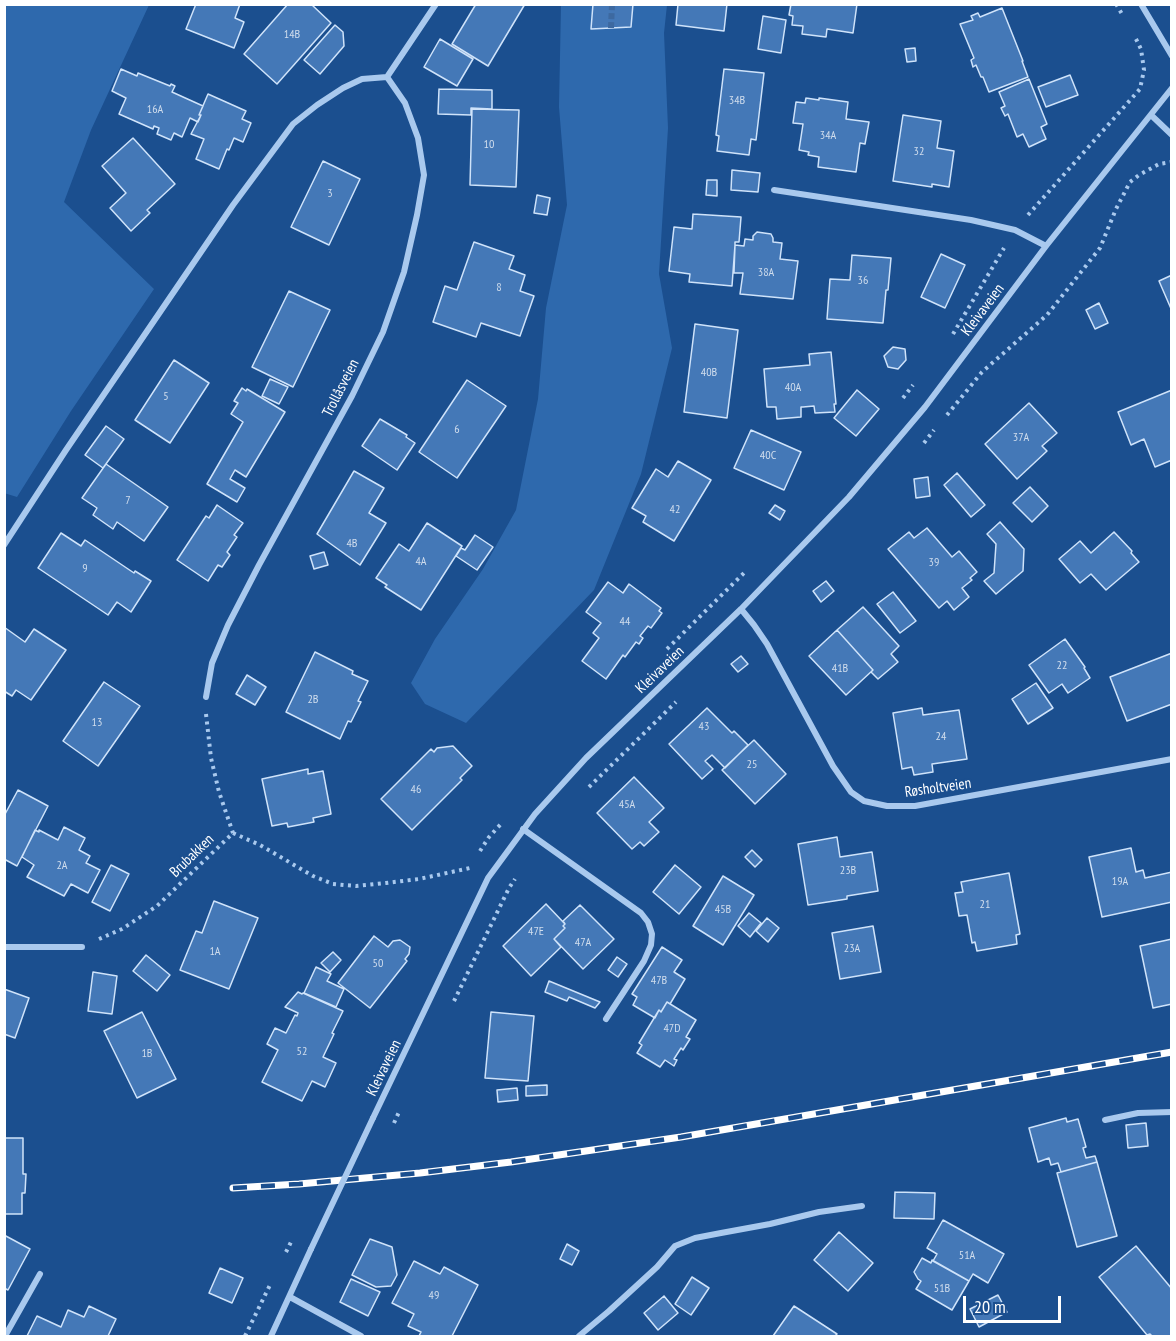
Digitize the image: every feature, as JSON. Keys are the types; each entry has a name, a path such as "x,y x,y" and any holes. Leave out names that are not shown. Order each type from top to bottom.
{"street":[{"path":"4,545 233,205 293,124 316,105 343,88 362,79 387,77 436,4"},
{"path":"1142,4 1172,56"},
{"name":"Trollåsveien","path":"206,697 212,663 228,625 352,396 383,332 404,272 424,175 418,138 405,103 387,77"},
{"name":"Kleivaveien","path":"271,1336 488,878 523,829 586,758 741,609 849,497 925,407 1046,246 1172,88"},
{"path":"1151,115 1172,135"},
{"path":"774,190 971,220 1015,230 1046,246"},
{"name":"Røsholtveien","path":"741,609 767,644 832,766 851,792 864,801 887,806 915,806 1172,759"},
{"path":"523,829 641,913 648,922 652,934 651,945 644,960 606,1019"},
{"path":"4,947 82,947"},
{"path":"1105,1120 1138,1113 1172,1112"},
{"path":"579,1336 657,1267 675,1246 695,1238 819,1212 862,1206"},
{"path":"5,1336 40,1274"},
{"path":"290,1297 362,1336"}],"path":[{"path":"1116,4 1126,22"},
{"path":"948,341 1015,230 1140,88 1144,70 1141,49 1131,30"},
{"path":"899,404 920,377"},
{"path":"661,655 752,566"},
{"path":"206,697 211,758 219,792 233,833"},
{"path":"479,853 504,819"},
{"name":"Brubakken","path":"82,947 122,928 158,906 233,833 260,845 313,876 333,884 356,886 386,883 419,879 470,868"},
{"path":"465,879 474,861"},
{"path":"281,1262 286,1252"},
{"path":"245,1336 271,1283"}],"shaded area":[{"path":"4,5 149,5 91,130 64,202 154,289 71,411 17,497 4,493"},
{"path":"561,5 667,5 664,33 668,128 659,274 672,348 641,474 594,590 466,723 425,704 411,683 435,639 483,569 516,510 538,399 546,308 567,205 559,107"}],"building":[{"path":"196,4 240,4 235,18 244,22 234,48 186,29"},
{"path":"288,4 311,4 331,23 277,84 244,54"},
{"path":"476,4 525,4 488,66 452,44"},
{"path":"593,4 633,4 631,27 591,29"},
{"path":"678,4 727,4 724,31 676,25"},
{"path":"791,4 857,4 853,33 827,29 826,37 802,34 803,26 792,25 793,16 789,15"},
{"path":"1002,8 1028,77 989,92 976,65 973,67 971,60 974,58 960,24 973,20 971,16 978,13 980,17"},
{"path":"763,16 786,20 781,53 758,49"},
{"path":"335,25 343,32 344,46 320,74 304,60"},
{"path":"440,39 473,59 457,86 424,67"},
{"path":"915,48 916,61 907,62 905,49"},
{"path":"121,69 137,76 138,73 175,86 172,92 203,106 198,122 190,118 182,137 174,133 171,140 157,134 159,128 154,126 153,129 119,114 126,98 112,91"},
{"path":"724,69 764,73 756,140 751,139 749,155 717,151 719,136 716,135"},
{"path":"1070,75 1078,95 1046,107 1038,87"},
{"path":"1029,79 1047,124 1041,127 1046,139 1029,147 1023,134 1017,137 1008,114 1005,116 1001,108 1005,106 999,92"},
{"path":"439,89 492,90 492,109 471,108 471,115 438,114"},
{"path":"208,94 246,111 242,119 251,123 243,142 234,138 219,169 196,159 204,139 191,134"},
{"path":"806,98 848,102 846,119 869,122 865,144 860,143 856,172 818,167 819,157 799,150 803,124 793,123 796,102 805,103"},
{"path":"472,109 519,110 516,187 470,185"},
{"path":"903,115 941,121 937,148 954,151 949,187 932,184 932,187 893,181"},
{"path":"133,138 175,184 147,210 150,213 131,231 110,208 126,193 102,166"},
{"path":"323,161 360,179 329,245 291,227"},
{"path":"732,170 760,173 758,192 731,190"},
{"path":"707,180 717,180 717,196 706,195"},
{"path":"537,195 550,198 547,215 534,213"},
{"path":"693,214 741,217 739,242 735,242 732,286 689,282 690,274 669,271 674,227 692,229"},
{"path":"757,232 771,234 773,242 782,243 780,259 798,261 793,299 740,294 743,273 734,273 735,245 744,246 745,239 753,240"},
{"path":"474,242 514,256 509,269 525,275 520,291 534,296 520,336 481,323 476,337 433,322 445,286 457,290"},
{"path":"941,254 965,265 945,308 921,297"},
{"path":"852,255 891,258 883,323 827,319 830,279 850,280"},
{"path":"1172,275 1172,311 1159,281"},
{"path":"289,291 330,310 293,387 252,367"},
{"path":"1099,303 1108,323 1095,329 1086,310"},
{"path":"695,324 738,330 727,418 684,412"},
{"path":"893,347 905,349 906,360 898,369 888,367 884,356"},
{"path":"831,352 835,412 815,413 814,406 801,407 801,417 777,419 776,407 767,407 764,369 810,365 809,354"},
{"path":"174,360 209,383 170,443 135,420"},
{"path":"270,379 288,387 279,404 262,396"},
{"path":"467,380 506,406 457,478 419,452"},
{"path":"242,388 285,412 246,477 235,470 230,479 245,488 237,502 207,484 243,422 231,414 238,403 234,401"},
{"path":"857,390 879,409 856,436 834,418"},
{"path":"1172,390 1172,460 1155,467 1144,439 1131,445 1118,412"},
{"path":"1029,403 1057,433 1042,446 1047,451 1017,479 985,444"},
{"path":"380,419 407,435 406,437 415,443 397,470 362,446"},
{"path":"106,426 124,439 103,468 85,455"},
{"path":"751,430 801,452 784,490 734,468"},
{"path":"678,461 711,480 674,541 643,522 646,516 632,508 656,469 668,477"},
{"path":"106,464 168,507 144,541 117,522 113,529 93,515 97,508 82,498"},
{"path":"354,471 384,488 369,513 386,523 360,565 317,534"},
{"path":"957,473 985,505 971,517 944,485"},
{"path":"928,477 930,496 916,498 914,479"},
{"path":"1030,487 1048,506 1032,522 1013,503"},
{"path":"217,505 243,523 234,535 237,537 227,552 230,555 222,567 218,565 208,581 177,560 206,516 209,518"},
{"path":"775,505 785,511 780,520 769,513"},
{"path":"1000,522 1024,549 1023,571 996,594 984,581 994,573 996,544 987,534"},
{"path":"427,523 462,546 421,610 385,587 387,585 376,578 399,544 409,551"},
{"path":"927,528 952,557 959,551 977,572 970,578 972,580 962,588 969,597 954,610 947,601 939,608 888,549 909,532 914,538"},
{"path":"1114,532 1139,562 1106,590 1091,574 1080,583 1059,559 1080,541 1091,553"},
{"path":"61,533 81,546 85,540 134,573 135,571 151,581 131,612 117,602 108,615 38,568"},
{"path":"475,535 493,547 477,570 456,556 461,548 465,550"},
{"path":"324,552 328,565 314,569 310,556"},
{"path":"826,581 834,591 821,602 813,591"},
{"path":"608,582 623,593 629,584 661,608 659,611 662,613 651,628 648,626 640,636 643,638 639,644 636,642 625,657 623,655 606,679 582,661 599,638 593,633 601,623 586,612"},
{"path":"893,592 916,621 900,633 877,604"},
{"path":"863,607 899,646 891,654 898,662 878,679 871,672 873,670 837,630"},
{"path":"4,627 25,642 34,629 66,650 31,700 16,690 12,696 4,691"},
{"path":"837,630 873,670 846,695 809,656"},
{"path":"1065,639 1090,678 1068,693 1062,684 1049,693 1029,665"},
{"path":"315,652 368,681 358,701 361,702 351,722 348,721 340,739 286,712"},
{"path":"1172,653 1172,704 1127,721 1110,677"},
{"path":"741,656 748,664 738,672 731,664"},
{"path":"247,675 266,687 255,705 236,694"},
{"path":"104,682 140,706 98,766 63,741"},
{"path":"1036,683 1053,708 1028,724 1012,699"},
{"path":"707,708 732,733 734,731 748,745 725,768 712,755 705,761 713,769 702,779 669,744"},
{"path":"922,708 923,715 959,710 967,759 932,764 933,772 914,775 912,767 902,769 893,713"},
{"path":"754,740 786,774 755,804 722,770"},
{"path":"453,746 472,766 460,778 462,780 412,830 381,799 431,749 434,752 437,748"},
{"path":"308,769 308,774 323,771 331,814 313,818 314,822 288,827 287,823 272,826 262,779"},
{"path":"634,777 664,808 649,822 659,832 644,846 640,842 632,849 597,813"},
{"path":"18,790 48,806 17,866 4,859 4,816"},
{"path":"64,827 85,838 79,850 90,856 86,863 100,870 88,893 71,884 64,896 27,877 34,865 22,857 35,830 58,840"},
{"path":"837,837 840,857 872,852 878,891 808,905 798,844"},
{"path":"1131,848 1136,872 1143,870 1145,878 1172,872 1172,902 1102,917 1089,857"},
{"path":"752,850 762,860 755,867 745,857"},
{"path":"111,865 129,874 110,911 92,902"},
{"path":"675,865 701,887 679,914 653,892"},
{"path":"1009,873 1020,934 1016,935 1017,944 977,951 975,942 972,943 967,915 959,916 955,893 963,892 961,882"},
{"path":"723,876 754,895 723,945 693,926"},
{"path":"214,901 258,918 229,989 180,970 196,931 202,933"},
{"path":"546,904 565,924 563,926 565,928 554,939 561,947 531,976 503,946"},
{"path":"580,905 614,939 583,969 554,939 565,928 563,921"},
{"path":"749,913 761,923 750,937 738,926"},
{"path":"767,918 779,928 768,942 756,931"},
{"path":"873,926 881,972 840,979 832,933"},
{"path":"374,936 388,947 393,941 400,940 410,947 405,959 407,961 370,1008 338,983"},
{"path":"1172,939 1172,1004 1153,1008 1140,946"},
{"path":"662,947 682,960 674,972 685,979 670,1004 667,1002 655,1018 633,1005 637,997 632,994"},
{"path":"333,952 341,960 330,972 321,963"},
{"path":"146,955 170,975 157,991 133,971"},
{"path":"617,957 627,964 618,977 608,970"},
{"path":"316,967 331,974 327,981 344,989 336,1007 304,993"},
{"path":"93,972 117,976 112,1014 88,1011"},
{"path":"549,981 600,1002 595,1008 569,997 567,1001 545,992"},
{"path":"4,989 29,998 15,1038 4,1034"},
{"path":"298,992 343,1011 323,1057 336,1063 325,1087 312,1081 302,1101 262,1082 278,1050 267,1044 275,1028 286,1033 295,1015 297,1016 298,1013 285,1007"},
{"path":"667,1002 696,1020 686,1037 690,1039 674,1059 677,1060 674,1066 665,1060 660,1067 637,1053 642,1045 639,1043 659,1010 661,1012"},
{"path":"142,1012 176,1079 137,1098 104,1031"},
{"path":"491,1012 534,1016 528,1081 485,1078"},
{"path":"547,1085 547,1095 526,1096 526,1086"},
{"path":"517,1088 518,1100 498,1102 497,1090"},
{"path":"1066,1118 1067,1122 1078,1119 1086,1147 1083,1148 1086,1158 1095,1156 1097,1162 1061,1172 1058,1163 1051,1165 1049,1158 1038,1162 1029,1128"},
{"path":"1146,1123 1148,1146 1128,1148 1126,1125"},
{"path":"4,1138 23,1138 23,1174 26,1174 25,1193 22,1193 22,1214 4,1214"},
{"path":"1097,1162 1117,1236 1077,1247 1057,1173"},
{"path":"895,1192 935,1193 934,1219 894,1218"},
{"path":"943,1220 1004,1254 988,1283 973,1274 969,1281 933,1261 937,1254 927,1248"},
{"path":"839,1232 873,1263 848,1291 814,1260"},
{"path":"4,1235 30,1249 8,1290 4,1288"},
{"path":"370,1239 392,1247 397,1275 391,1286 376,1287 352,1275"},
{"path":"567,1244 579,1251 572,1265 560,1259"},
{"path":"1136,1246 1172,1289 1172,1336 1147,1335 1099,1277"},
{"path":"922,1258 931,1263 932,1260 969,1281 952,1310 916,1289 921,1281 914,1272"},
{"path":"414,1261 440,1274 444,1267 478,1285 452,1336 419,1336 421,1332 408,1326 414,1314 392,1303"},
{"path":"220,1268 243,1278 232,1303 209,1293"},
{"path":"692,1277 709,1288 691,1315 675,1304"},
{"path":"351,1279 380,1292 368,1316 340,1302"},
{"path":"998,1295 1007,1312 979,1327 970,1309"},
{"path":"664,1296 678,1313 658,1330 644,1313"},
{"path":"89,1306 116,1319 108,1336 27,1336 37,1316 61,1327 68,1310 84,1317"},
{"path":"794,1306 837,1334 835,1336 773,1336"}],"tunnel":[{"path":"611,28 612,4"}],"railway":[{"path":"233,1188 420,1173 511,1162 681,1137 1172,1052"}]}
